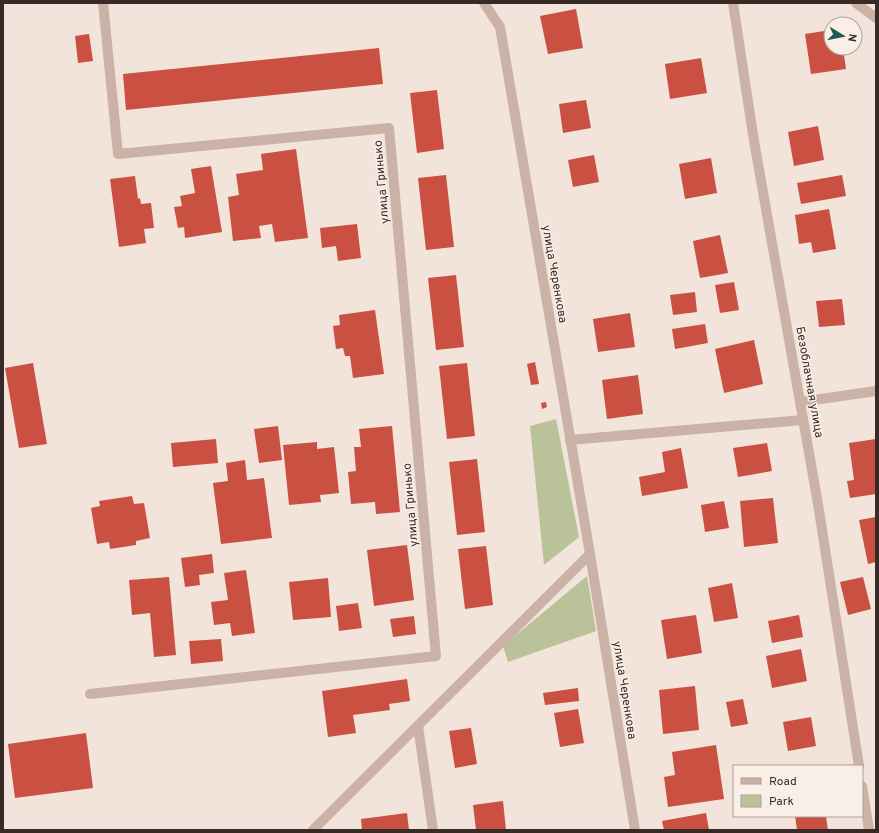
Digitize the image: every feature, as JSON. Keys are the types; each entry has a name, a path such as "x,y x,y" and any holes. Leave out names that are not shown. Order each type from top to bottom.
{"street":[{"name":"улица Гринько","path":"90,694 436,656 389,128 118,154 103,3"},
{"name":"улица Черенкова","path":"484,3 500,27 590,554 635,830"},
{"name":"Безоблачная улица","path":"734,3 754,141 818,504 859,765"},
{"path":"856,3 876,18"},
{"path":"800,402 876,391"},
{"path":"570,440 803,420"},
{"path":"313,830 590,554"},
{"path":"418,726 433,830"},
{"path":"863,792 869,830"}],"green space":[{"path":"556,419 579,537 544,565 530,426"},
{"path":"587,576 596,631 508,662 503,646"}],"building":[{"path":"576,9 583,48 548,54 540,16"},
{"path":"823,31 823,56 844,56 846,69 811,74 805,34"},
{"path":"89,34 93,61 78,63 75,36"},
{"path":"379,48 383,84 126,110 123,74"},
{"path":"701,58 707,93 670,99 665,64"},
{"path":"437,90 444,149 417,153 410,93"},
{"path":"586,100 591,128 563,133 559,104"},
{"path":"818,126 824,160 794,166 788,132"},
{"path":"296,149 308,238 275,242 272,224 259,226 261,238 233,241 228,197 239,195 236,174 263,170 261,154"},
{"path":"594,155 599,182 573,187 568,160"},
{"path":"711,158 717,193 685,199 679,164"},
{"path":"211,166 222,232 185,238 184,227 178,228 174,207 182,206 180,196 195,193 191,169"},
{"path":"446,175 454,247 426,250 418,178"},
{"path":"842,175 846,196 801,204 797,183"},
{"path":"135,176 138,199 140,198 141,204 151,203 154,228 144,229 146,243 119,247 110,179"},
{"path":"829,209 836,249 813,253 811,242 799,244 795,215"},
{"path":"357,224 361,258 338,261 336,246 322,248 320,228"},
{"path":"720,235 728,273 700,278 693,241"},
{"path":"456,275 464,347 436,350 428,278"},
{"path":"734,282 739,310 720,313 715,285"},
{"path":"695,292 697,312 673,315 670,295"},
{"path":"842,299 845,325 819,327 816,301"},
{"path":"375,310 384,374 353,378 350,356 345,356 343,348 336,349 333,326 340,325 339,315"},
{"path":"630,313 635,347 598,352 593,319"},
{"path":"705,324 708,343 675,349 672,329"},
{"path":"754,340 763,384 724,393 715,349"},
{"path":"535,362 539,384 531,385 527,364"},
{"path":"33,363 47,444 19,448 5,368"},
{"path":"467,363 475,436 447,439 439,366"},
{"path":"638,375 643,414 607,419 602,380"},
{"path":"546,402 547,407 542,409 541,403"},
{"path":"278,426 282,460 259,463 254,429"},
{"path":"392,426 400,512 376,514 375,502 351,504 348,472 356,471 354,447 361,447 359,429"},
{"path":"216,439 218,463 173,467 171,443"},
{"path":"876,439 876,494 850,498 847,481 854,480 849,443"},
{"path":"317,442 317,449 334,447 339,493 320,495 321,502 289,505 283,445"},
{"path":"767,443 772,471 738,477 733,448"},
{"path":"681,448 688,488 642,496 639,477 665,472 662,452"},
{"path":"477,459 485,532 457,535 449,462"},
{"path":"245,460 247,480 264,478 272,538 221,544 213,483 228,481 226,463"},
{"path":"132,496 134,504 144,503 150,538 136,541 136,545 110,549 109,542 97,544 91,508 100,506 99,501"},
{"path":"773,498 778,543 744,547 740,501"},
{"path":"724,501 729,528 705,532 701,505"},
{"path":"876,517 876,562 868,564 859,520"},
{"path":"407,545 414,600 374,606 367,550"},
{"path":"486,546 493,605 465,609 458,549"},
{"path":"212,554 214,573 199,575 200,585 185,587 181,558"},
{"path":"246,570 255,633 232,636 230,623 214,625 211,602 228,600 224,573"},
{"path":"169,577 176,655 154,657 150,613 132,615 129,580"},
{"path":"863,577 871,609 848,615 840,582"},
{"path":"328,578 331,617 293,620 289,582"},
{"path":"732,583 738,618 714,622 708,588"},
{"path":"358,603 362,628 339,631 336,606"},
{"path":"696,615 702,653 667,659 661,620"},
{"path":"799,615 803,637 772,643 768,621"},
{"path":"414,616 416,634 393,637 390,619"},
{"path":"221,639 223,661 191,664 189,641"},
{"path":"801,649 807,681 772,688 766,656"},
{"path":"407,679 410,701 389,704 390,710 353,715 356,733 328,737 322,691"},
{"path":"695,686 699,730 663,734 659,690"},
{"path":"578,688 579,701 545,705 543,693"},
{"path":"743,699 748,724 731,727 726,702"},
{"path":"578,709 584,743 560,747 554,713"},
{"path":"811,717 816,746 788,751 783,722"},
{"path":"471,728 477,764 455,768 449,731"},
{"path":"86,733 93,788 15,798 8,744"},
{"path":"716,745 724,799 668,807 664,777 675,775 672,752"},
{"path":"503,801 506,830 476,830 473,805"},
{"path":"407,813 409,830 362,830 361,819"},
{"path":"706,813 709,830 664,830 662,821"},
{"path":"795,817 826,817 828,830 797,830"}]}
